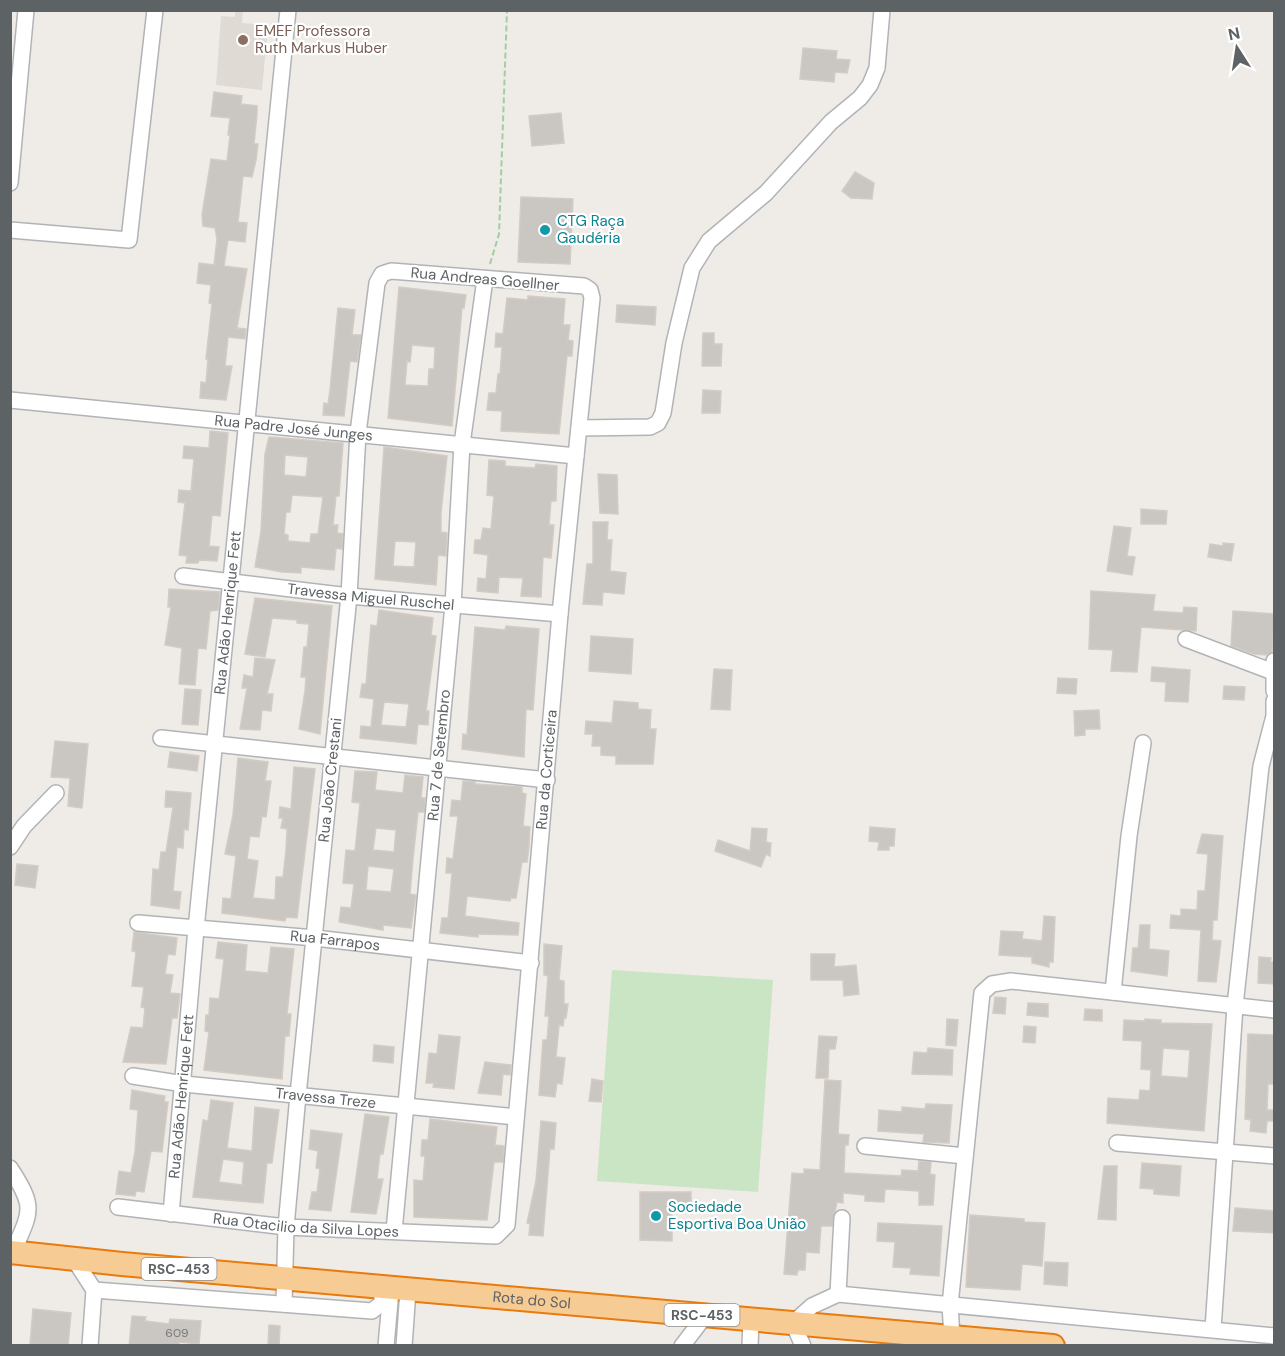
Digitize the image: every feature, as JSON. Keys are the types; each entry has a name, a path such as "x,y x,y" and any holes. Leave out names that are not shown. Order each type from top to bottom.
{"highway":[{"name":"Rota do Sol","path":"12,1252 285,1278 393,1298 705,1316 793,1323 950,1341 1053,1346"}],"street":[{"path":"10,183 26,10"},
{"path":"10,230 129,240 155,10"},
{"name":"Rua Adão Henrique Fett","path":"171,1214 214,743 288,10"},
{"path":"579,428 650,427 658,423 663,414 674,343 692,268 709,241 766,194 831,122 860,98 870,86 877,68 882,10"},
{"name":"Rua Andreas Goellner","path":"377,283 382,274 391,271 584,286 590,290 592,298"},
{"name":"Rua 7 de Setembro","path":"394,1231 453,605 462,444 485,279"},
{"name":"Rua João Crestani","path":"284,1304 286,1227 298,1095 350,596 358,433 377,283"},
{"name":"Rua da Corticeira","path":"496,1236 507,1225 560,614 592,298"},
{"name":"Rua Padre José Junges","path":"10,400 576,456"},
{"name":"Travessa Miguel Ruschel","path":"183,576 232,580 350,596 560,614"},
{"path":"1186,639 1274,667 1275,691"},
{"path":"1213,1329 1235,1006 1261,766 1274,716 1275,701"},
{"path":"161,738 547,780"},
{"path":"1113,992 1129,836 1143,743"},
{"path":"10,847 24,826 56,793"},
{"name":"Rua Farrapos","path":"138,923 315,938 531,963"},
{"path":"950,1341 950,1305 982,993 992,984 1011,981 1275,1010"},
{"name":"Travessa Treze","path":"133,1076 184,1084 516,1117"},
{"path":"1117,1143 1275,1156"},
{"path":"865,1146 964,1156"},
{"path":"10,1168 26,1193 30,1209 12,1252"},
{"name":"Rua Otacilio da Silva Lopes","path":"118,1207 286,1227 496,1236"},
{"path":"838,1294 842,1218"},
{"path":"74,1259 94,1290 90,1346"},
{"path":"94,1290 372,1311 393,1298"},
{"path":"803,1346 793,1323 812,1306 838,1294 1275,1336"},
{"path":"386,1346 393,1298"},
{"path":"393,1298 404,1346"},
{"path":"682,1346 705,1316"},
{"path":"750,1346 751,1320"}],"path":[{"path":"485,279 499,234 507,10"}],"shaded area":[{"name":"EMEF Professora Ruth Markus Huber","path":"235,11 243,11 242,23 268,25 262,90 216,85 221,16 235,17"}],"green space":[{"path":"612,970 773,980 758,1192 597,1181"}],"building":[{"path":"803,48 837,51 836,59 850,60 847,73 835,72 834,82 800,79"},
{"path":"214,92 242,96 241,104 257,106 254,144 258,144 256,160 252,177 243,176 238,222 247,223 245,242 228,240 224,266 247,269 237,328 246,329 245,339 228,337 225,366 232,366 226,400 200,398 201,382 206,383 208,359 206,359 212,304 209,303 211,285 197,283 199,263 214,265 217,239 215,228 203,226 202,215 211,159 227,161 230,135 228,135 230,118 211,116"},
{"path":"561,113 564,143 532,146 529,116"},
{"path":"855,172 874,183 872,199 851,198 842,191"},
{"name":"CTG Raça Gaudéria","path":"521,197 573,199 570,264 518,262"},
{"path":"399,287 466,295 464,308 462,308 452,426 388,418","holes":["412,345 435,347 434,369 429,369 428,386 405,385 407,361 410,362"]},
{"path":"528,296 565,299 563,325 570,325 568,340 573,341 572,356 567,356 559,434 501,431 502,411 487,410 489,393 496,393 498,374 500,374 502,347 495,347 496,333 503,334 507,298 528,300"},
{"path":"617,305 656,307 655,325 616,322"},
{"path":"338,308 355,310 352,335 361,335 357,362 350,361 344,416 323,415 324,403 328,404 330,390"},
{"path":"703,333 714,333 714,344 722,344 721,366 702,366"},
{"path":"703,390 721,391 720,413 702,413"},
{"path":"210,431 228,433 220,516 212,515 209,546 219,547 217,561 199,560 198,563 186,563 187,556 179,555 185,503 178,502 179,490 191,491 194,459 183,458 184,446 209,448"},
{"path":"269,437 343,443 339,496 336,496 333,525 338,525 337,533 343,534 342,549 336,548 334,570 301,567 301,573 255,567 261,531 265,454","holes":["285,455 308,457 306,477 284,475","292,495 323,497 318,534 311,534 310,543 288,541 288,535 284,534 286,512 290,512"]},
{"path":"384,447 447,456 441,513 441,532 447,533 446,556 438,555 436,585 375,579","holes":["395,541 416,542 414,567 393,566"]},
{"path":"489,460 505,461 505,466 535,468 536,464 557,466 556,501 551,501 549,525 554,525 551,558 543,557 541,597 521,596 523,578 499,577 498,593 477,591 478,578 486,579 488,555 474,553 475,540 481,540 483,528 491,529 494,496 487,495"},
{"path":"598,474 617,475 618,514 600,513"},
{"path":"1141,509 1167,511 1166,524 1141,524"},
{"path":"593,522 608,522 607,540 612,540 610,571 626,573 624,594 603,592 602,605 583,604 587,564 593,564"},
{"path":"1114,526 1131,528 1127,556 1135,557 1132,575 1107,571"},
{"path":"1223,543 1234,544 1231,561 1208,557 1210,544 1223,546"},
{"path":"169,589 220,592 218,610 210,611 206,649 198,648 195,685 179,684 182,648 165,645 171,607 168,607"},
{"path":"1091,591 1155,595 1153,611 1183,613 1184,607 1197,608 1196,631 1141,627 1137,672 1111,671 1113,650 1089,649"},
{"path":"255,598 332,606 320,734 299,729 306,677 301,677 309,624 297,623 297,620 272,618 265,657 245,654"},
{"path":"379,610 433,618 431,635 436,636 426,711 429,711 428,725 418,724 416,744 360,738 361,726 371,727 374,699 360,697 362,684 366,684 371,625 377,626","holes":["384,702 409,704 406,727 381,725"]},
{"path":"1233,611 1275,614 1272,652 1267,655 1254,654 1231,646"},
{"path":"506,626 539,629 533,710 526,709 524,757 462,749 463,734 467,735 475,627 505,630"},
{"path":"591,636 633,639 631,674 589,671"},
{"path":"255,658 275,660 267,694 273,694 271,711 262,710 260,730 240,729 247,688 242,688 244,675 253,677"},
{"path":"1152,667 1190,670 1188,702 1165,701 1166,682 1151,681"},
{"path":"714,669 732,670 730,710 711,709"},
{"path":"1058,678 1077,679 1076,694 1057,693"},
{"path":"1224,686 1245,687 1244,700 1223,699"},
{"path":"185,689 201,690 198,725 182,724"},
{"path":"614,701 638,703 638,709 651,710 650,729 656,729 653,764 616,764 616,756 601,755 601,746 592,746 593,734 585,734 586,721 612,723"},
{"path":"1099,710 1100,729 1085,729 1085,735 1075,736 1074,711"},
{"path":"55,741 88,744 82,808 68,806 70,778 51,777"},
{"path":"170,752 199,756 197,771 168,767"},
{"path":"238,758 268,762 265,781 271,781 266,817 262,816 259,837 250,836 247,859 258,861 253,898 275,900 276,877 283,877 286,850 287,829 281,828 283,818 279,818 280,807 291,809 294,767 315,769 297,918 286,917 285,921 222,913 223,898 231,899 236,856 225,854 233,815"},
{"path":"355,771 377,772 375,790 403,793 405,775 423,777 421,798 425,798 424,812 418,812 410,894 416,895 411,928 383,925 383,930 339,922 341,907 351,908 354,884 343,883 346,850 355,851 360,803 352,802","holes":["376,828 396,830 394,852 373,850","368,866 394,869 391,892 366,890"]},
{"path":"463,781 522,787 522,793 526,794 523,826 530,827 529,846 527,862 522,862 516,898 511,898 510,901 467,896 465,916 519,923 518,935 478,934 478,937 440,933 442,918 448,918 452,873 446,873 447,858 453,859 458,816 450,816 452,800 461,801"},
{"path":"166,791 191,793 188,830 184,829 183,848 177,847 173,891 181,892 179,909 151,905 153,869 159,870 161,852 166,852 173,807 165,807"},
{"path":"870,827 895,829 894,846 889,846 889,850 878,850 879,842 869,841"},
{"path":"752,828 767,829 766,842 771,843 770,856 766,854 761,867 715,851 718,840 750,851"},
{"path":"1202,834 1223,836 1217,920 1213,920 1212,940 1221,941 1216,982 1198,981 1201,930 1170,928 1171,915 1181,916 1181,909 1197,910 1198,891 1205,891 1208,854 1197,853"},
{"path":"17,864 38,866 35,888 15,885"},
{"path":"1044,916 1055,917 1053,962 1049,962 1049,967 1032,963 1032,957 999,955 1001,931 1023,932 1022,939 1042,941"},
{"path":"1140,925 1150,925 1149,949 1169,951 1167,976 1131,971 1133,948 1138,948"},
{"path":"134,932 177,938 175,955 168,954 165,974 173,975 170,993 180,994 177,1018 172,1018 166,1064 123,1062 131,1027 143,1028 145,1008 141,1007 144,987 132,986 136,952 132,951"},
{"path":"218,942 247,945 245,971 268,973 271,947 294,949 287,1014 291,1014 289,1036 285,1036 282,1079 204,1070 209,1032 205,1031 206,1015 209,1015 210,998 219,999 224,959 216,958"},
{"path":"544,944 562,946 559,980 564,981 564,1004 568,1004 563,1026 559,1025 556,1057 565,1058 562,1084 557,1083 555,1097 539,1095 543,1040 547,1040 549,1016 545,1016 548,976 544,975"},
{"path":"811,954 835,954 834,967 856,965 859,994 844,996 843,980 811,980"},
{"path":"1259,957 1271,958 1270,962 1275,962 1275,984 1258,983"},
{"path":"995,997 1006,998 1005,1014 993,1013"},
{"path":"1028,1003 1048,1004 1048,1017 1027,1015"},
{"path":"1085,1009 1102,1010 1102,1021 1084,1020"},
{"path":"947,1019 958,1020 956,1046 946,1045"},
{"path":"1145,1019 1161,1020 1161,1023 1212,1024 1204,1131 1107,1123 1108,1098 1139,1100 1140,1090 1150,1091 1151,1070 1141,1069 1142,1041 1123,1040 1124,1020 1145,1021","holes":["1163,1048 1190,1050 1188,1078 1161,1076"]},
{"path":"1024,1026 1036,1027 1035,1043 1023,1042"},
{"path":"1248,1034 1275,1035 1275,1084 1268,1084 1267,1110 1275,1110 1275,1121 1267,1121 1266,1133 1250,1131 1251,1120 1245,1119"},
{"path":"439,1035 460,1037 454,1089 433,1087 434,1083 426,1083 429,1053 437,1054"},
{"path":"819,1036 837,1037 835,1049 829,1049 828,1078 816,1078"},
{"path":"374,1045 394,1047 393,1063 373,1061"},
{"path":"928,1048 953,1050 952,1075 912,1074 914,1052 927,1053"},
{"path":"485,1062 511,1065 510,1075 503,1074 501,1095 478,1093"},
{"path":"592,1079 603,1081 601,1102 589,1101"},
{"path":"825,1080 841,1081 838,1134 849,1135 848,1145 845,1145 844,1173 901,1176 902,1170 918,1171 919,1161 931,1162 930,1174 935,1175 933,1205 919,1205 919,1191 885,1189 884,1202 865,1201 865,1195 843,1193 843,1203 837,1202 832,1226 821,1226 819,1253 806,1252 805,1270 798,1270 797,1275 784,1274 792,1173 804,1174 804,1169 820,1170"},
{"path":"132,1090 165,1096 164,1102 168,1102 162,1152 151,1151 144,1192 136,1191 135,1196 116,1194 119,1171 131,1173 135,1152 138,1110 130,1109"},
{"path":"211,1100 233,1103 227,1148 252,1151 255,1107 279,1110 272,1163 267,1163 263,1203 193,1197 203,1120 208,1121","holes":["223,1159 244,1162 242,1185 219,1182"]},
{"path":"926,1104 952,1105 949,1143 923,1142 924,1134 878,1131 879,1110 902,1112 902,1107 925,1109"},
{"path":"365,1114 389,1117 383,1154 380,1154 377,1179 383,1179 376,1214 351,1212"},
{"path":"430,1119 497,1127 495,1145 504,1146 503,1162 494,1162 487,1220 414,1217 414,1180 423,1181 425,1156 421,1156 422,1140 428,1140"},
{"path":"541,1121 556,1123 554,1149 550,1149 543,1236 529,1235 530,1224 527,1223 536,1181"},
{"path":"311,1130 342,1134 331,1211 309,1209 312,1192 317,1192 320,1169 316,1168 318,1151 309,1149"},
{"path":"1142,1163 1181,1166 1179,1196 1154,1194 1154,1189 1140,1188"},
{"path":"1104,1166 1117,1166 1116,1220 1098,1219"},
{"name":"Sociedade Esportiva Boa União","path":"640,1192 691,1192 691,1211 672,1211 672,1241 640,1240"},
{"path":"1235,1208 1275,1211 1275,1233 1233,1231"},
{"path":"970,1215 1045,1223 1042,1266 1022,1264 1020,1290 966,1287"},
{"path":"878,1223 942,1226 939,1276 910,1274 911,1268 893,1267 895,1242 877,1241"},
{"path":"1045,1262 1068,1263 1067,1286 1044,1284"},
{"path":"33,1309 71,1313 68,1346 30,1344"},
{"path":"132,1316 146,1317 145,1321 169,1324 170,1319 201,1321 199,1344 179,1342 179,1346 129,1346"},
{"path":"269,1325 280,1326 279,1346 268,1346"}],"place":[{"name":"EMEF Professora Ruth Markus Huber","path":"243,40"},
{"name":"CTG Raça Gaudéria","path":"545,230"},
{"name":"Sociedade Esportiva Boa União","path":"656,1216"}]}
